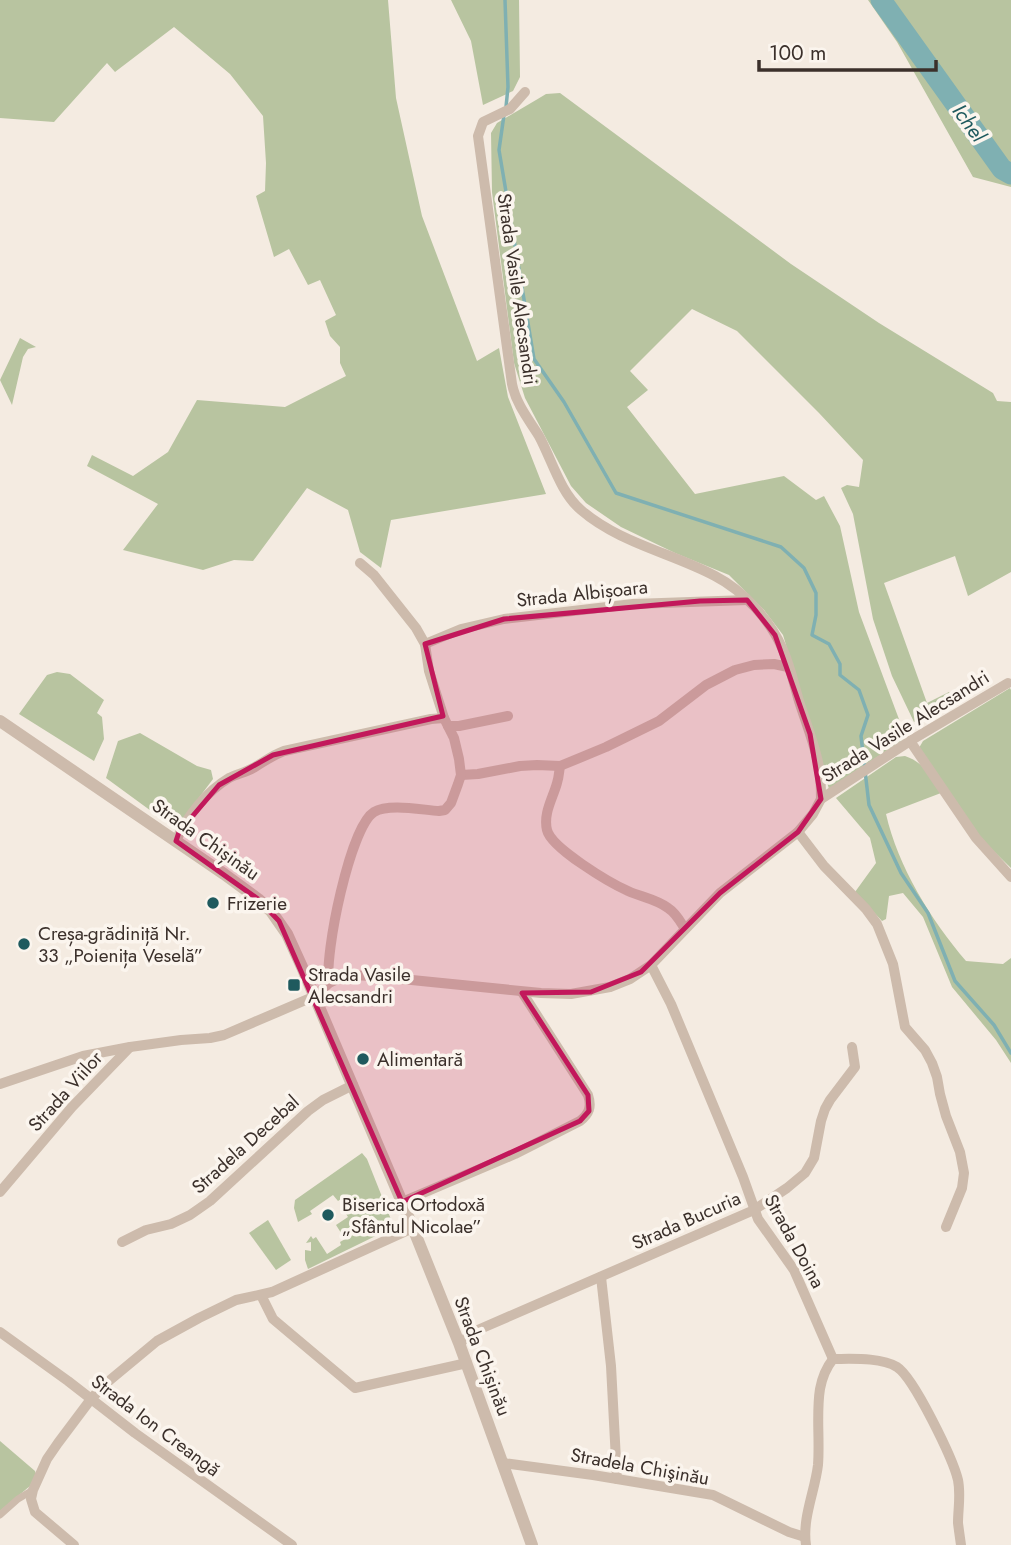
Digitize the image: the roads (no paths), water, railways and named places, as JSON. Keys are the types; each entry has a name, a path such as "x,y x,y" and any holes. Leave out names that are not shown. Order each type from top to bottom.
{"street":[{"name":"Strada Vasile Alecsandri","path":"525,92 510,109 483,122 478,136 516,398 565,489 580,509 600,524 629,539 717,576 747,600 768,623 783,651 810,734 819,769 821,799"},
{"path":"0,1084 83,1056 224,1035 315,996 329,983 328,962 343,880 370,815 384,808 445,810 454,797 461,775 456,742 446,722 429,671 425,644 416,628 374,575 360,563"},
{"name":"Strada Albișoara","path":"425,644 461,629 504,619 633,604 747,600"},
{"path":"461,775 528,765 560,766 659,721 706,685 735,670 754,665 775,664 788,667"},
{"name":"Strada Vasile Alecsandri","path":"329,983 351,975 522,992 571,994 591,992 630,979 651,965 728,886 798,832 821,799 910,741 1007,683"},
{"path":"176,841 198,807 219,785 284,751 431,719 458,726 508,716"},
{"name":"Strada Chișinău","path":"0,721 258,898 286,933 413,1228 467,1363 532,1545"},
{"path":"910,741 976,838 1011,877"},
{"path":"560,766 546,820 548,833 554,843 626,890 669,908 685,929"},
{"path":"798,832 824,866 877,924 893,964 905,1027 925,1050 932,1063 964,1173 962,1188 946,1227"},
{"name":"Strada Doina","path":"651,965 671,1004 758,1219 794,1270 833,1359"},
{"path":"402,1202 515,1154 587,1116 590,1102 588,1095 522,992"},
{"name":"Strada Viilor","path":"0,1192 72,1107 130,1047"},
{"name":"Strada Bucuria","path":"459,1343 480,1329 754,1210 787,1188 805,1173 814,1158 825,1109 855,1066 852,1047"},
{"name":"Stradela Decebal","path":"122,1242 146,1230 172,1224 190,1215 308,1111 353,1085"},
{"path":"74,1545 35,1512 31,1499 33,1490 47,1460 91,1399 128,1364 157,1341 236,1300 272,1292 413,1228"},
{"path":"601,1277 611,1366 617,1479"},
{"path":"261,1295 273,1319 355,1388 467,1363"},
{"name":"Strada Ion Creangă","path":"0,1332 292,1545"},
{"path":"806,1541 806,1526 818,1465 818,1415 823,1375 833,1359 864,1359 896,1366 903,1373 941,1437 958,1479 961,1545"},
{"name":"Stradela Chişinău","path":"503,1463 713,1495 806,1541"},
{"path":"0,1515 33,1490"}],"waterway":[{"path":"505,0 508,87 506,107"},
{"name":"Ichel","path":"881,0 1002,169 1011,174"},
{"path":"504,115 499,150 534,359 564,402 616,493 781,547 804,568 816,593 812,635 829,644 840,664 840,675 859,690 868,715 861,736 869,805 901,873 928,913 955,981 994,1025 1011,1053"}],"place":[{"name":"Frizerie","path":"213,903"},
{"name":"Creșa-grădiniță Nr. 33 „Poienița Veselă”","path":"24,944"},
{"name":"Strada Vasile Alecsandri","path":"294,985"},
{"name":"Alimentară","path":"363,1059"},
{"name":"Biserica Ortodoxă „Sfântul Nicolae”","path":"328,1215"}]}
